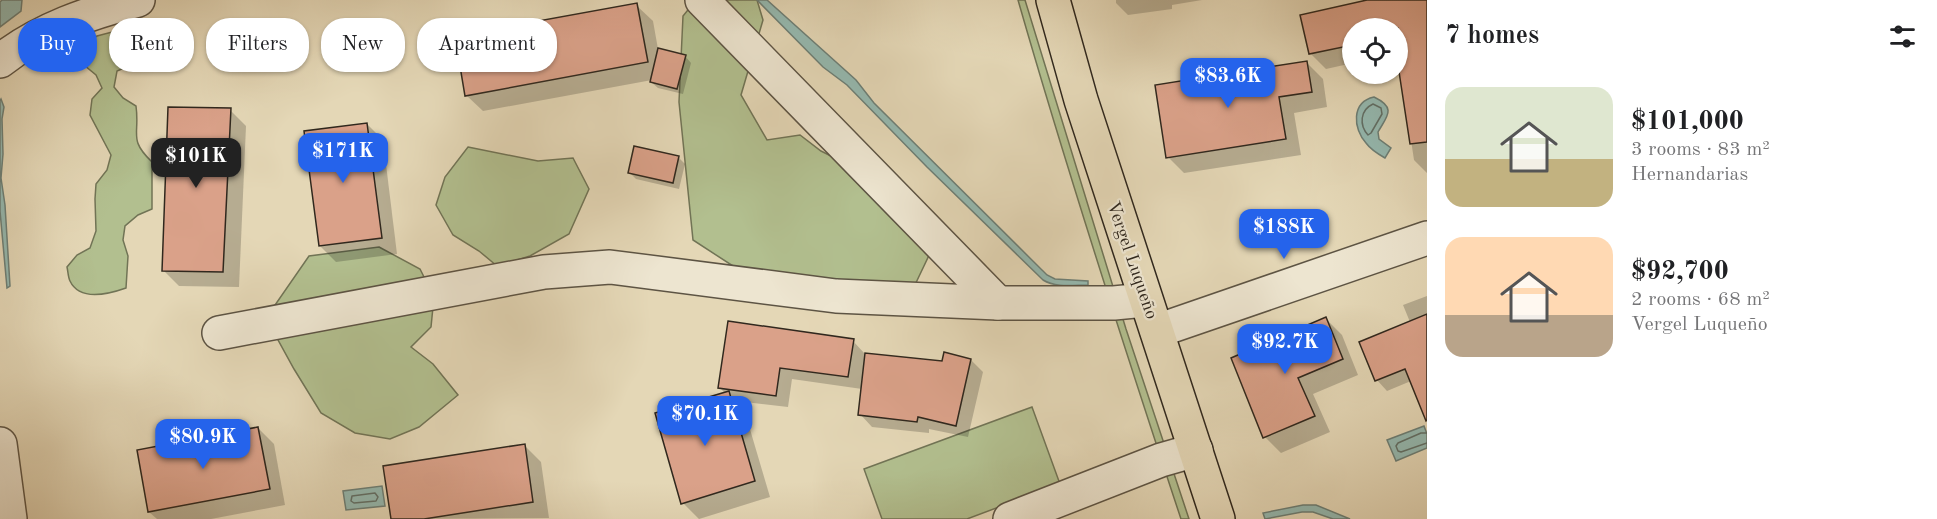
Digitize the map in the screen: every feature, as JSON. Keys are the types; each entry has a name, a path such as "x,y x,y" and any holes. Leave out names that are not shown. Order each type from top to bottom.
{"main road":[{"name":"Vergel Luqueño","path":"1053,0 1081,100 1218,519"}],"street":[{"path":"0,61 43,34 70,21 89,13 138,0"},
{"path":"702,0 998,303"},
{"path":"1157,331 1427,238"},
{"path":"219,333 544,272 610,267 836,296 998,303 1114,303 1145,300"},
{"path":"1010,519 1146,466 1196,450"},
{"path":"1,459 10,519"}],"green space":[{"path":"696,0 757,0 763,20 741,95 767,140 800,135 821,151 873,177 932,249 904,308 733,266 693,240 679,102 683,16"},
{"path":"1018,0 1025,0 1126,329 1189,519 1181,519 1077,195"},
{"path":"109,33 109,72 117,72 114,87 123,98 136,106 137,142 152,162 152,209 138,215 125,226 123,240 128,256 126,288 95,295 75,288 69,279 67,267 77,255 90,248 96,231 96,184 107,170 111,155 90,115 92,99 102,88 92,72 97,72 97,36"},
{"path":"468,147 538,161 573,158 589,189 569,234 530,256 497,266 479,251 453,235 436,205 445,177"},
{"path":"379,247 420,269 434,297 431,327 411,347 433,364 458,395 419,427 390,439 355,433 321,413 266,318 309,256"},
{"path":"1032,407 1060,484 967,519 882,519 864,469"}],"water":[{"path":"2,0 22,0 21,11 0,27 0,2"},
{"path":"757,0 767,0 856,80 874,103 1047,275 1055,279 1088,281 1088,285 1059,285 1043,280 847,85 823,67"},
{"path":"1374,97 1388,109 1387,117 1378,132 1379,139 1391,148 1385,158 1368,145 1357,124 1356,117 1361,104"},
{"path":"1,99 4,107 1,178 10,286 7,288 0,211"},
{"path":"1424,426 1427,434 1427,448 1396,461 1387,440"},
{"path":"382,486 385,506 346,510 343,491"},
{"path":"1303,505 1316,505 1350,519 1333,519 1313,512 1302,512 1265,519 1263,513"}],"building":[{"path":"1367,0 1427,0 1427,142 1410,144 1401,84 1408,84 1408,18 1342,18 1342,47 1309,54 1300,15"},
{"path":"637,3 648,62 465,96 461,72 557,72 557,18 554,18"},
{"path":"658,48 686,55 677,89 650,82"},
{"path":"1307,61 1312,92 1279,97 1286,139 1166,158 1155,85"},
{"path":"168,107 231,108 223,272 162,271"},
{"path":"367,123 382,238 319,246 304,131"},
{"path":"634,146 679,156 673,183 628,173"},
{"path":"1427,314 1426,421 1405,369 1375,381 1359,342"},
{"path":"1326,317 1343,359 1298,378 1315,416 1263,438 1231,358"},
{"path":"728,321 854,339 848,377 780,368 776,396 718,388"},
{"path":"944,352 971,359 956,426 918,417 917,422 858,415 865,353 942,361"},
{"path":"729,391 755,481 681,504 655,413"},
{"path":"258,427 270,489 148,512 137,450"},
{"path":"525,444 533,502 424,519 391,519 383,466"}]}
